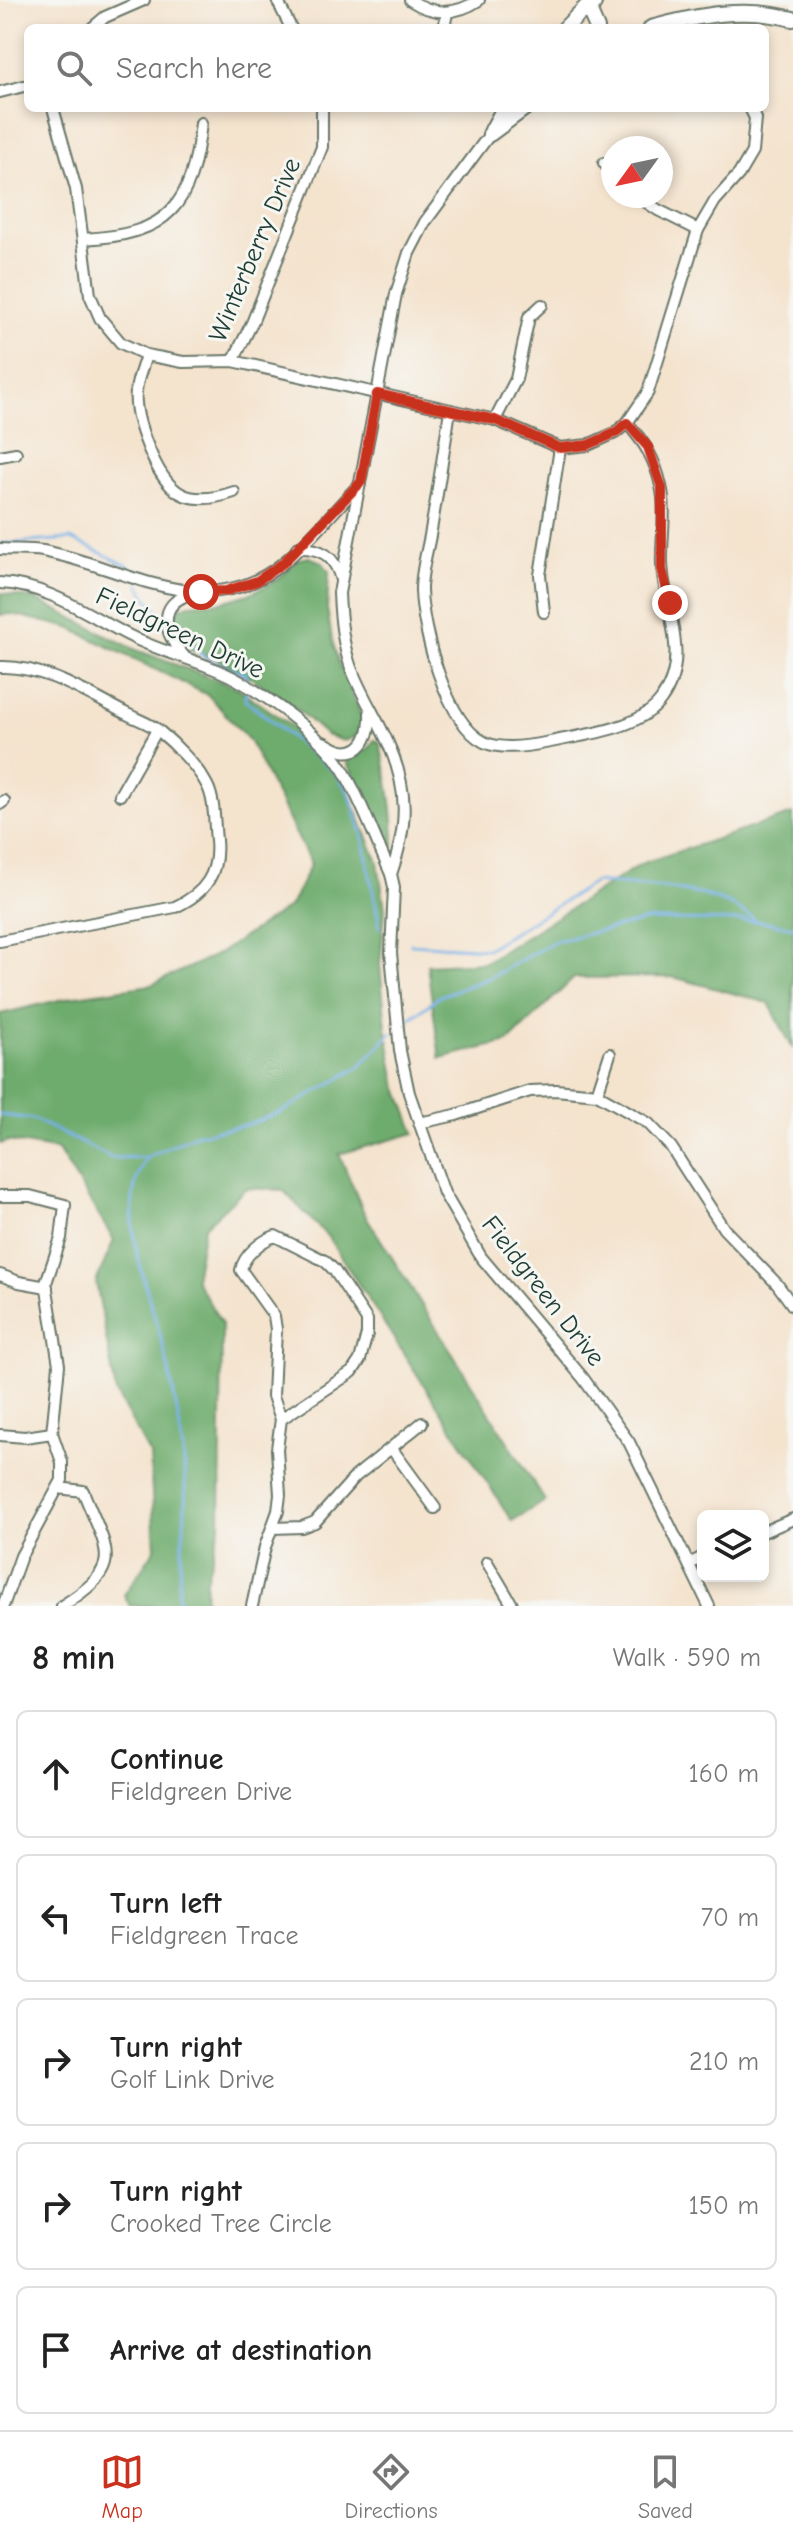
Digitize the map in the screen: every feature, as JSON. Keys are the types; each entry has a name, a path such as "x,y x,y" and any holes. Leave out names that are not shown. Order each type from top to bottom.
{"street":[{"path":"97,24 105,17 144,0"},
{"path":"277,0 289,24"},
{"path":"410,0 425,10 447,13 467,8 479,0"},
{"path":"569,24 594,0"},
{"path":"594,0 590,12 595,24"},
{"path":"666,24 740,5 793,19"},
{"path":"445,24 447,13"},
{"path":"0,92 24,86"},
{"path":"54,112 70,161 90,295 100,318 121,343 146,355 183,362 233,361 495,420 560,448 588,445 615,433 627,423 648,392 698,230 715,201 739,174 752,152 755,118 752,112"},
{"name":"Winterberry Drive","path":"233,361 252,323 322,147 322,112"},
{"path":"391,874 402,843 400,776 390,747 369,710 350,666 341,632 339,593 396,294 409,253 425,222 490,134 502,112"},
{"path":"490,134 520,112"},
{"path":"83,239 112,238 148,229 166,218 180,201 197,157 201,123"},
{"path":"659,208 698,230"},
{"path":"495,420 516,379 529,317 542,305"},
{"path":"146,355 136,391 136,409 143,435 164,480 190,498 214,499 234,492"},
{"path":"450,410 421,587 424,626 434,664 456,713 482,741 501,746 541,744 614,728 647,714 661,701 671,681 677,643 662,569 662,488 648,447 627,423"},
{"path":"544,612 540,575 560,448"},
{"path":"0,456 16,453"},
{"name":"Fieldgreen Drive","path":"0,549 43,551 176,591 226,591 257,581 283,563 361,482"},
{"path":"297,548 326,553 338,569 341,582"},
{"name":"Fieldgreen Drive","path":"0,583 24,585 48,593 134,638 234,678 277,706 318,740 343,770 391,874 394,887 391,953 394,1006 406,1079 444,1193 481,1257 583,1378 629,1442 709,1606"},
{"path":"184,657 166,628 166,617 175,602 201,592"},
{"path":"0,667 23,668 47,676 157,730 208,787 214,814 217,858 213,874 204,888 175,907 0,941"},
{"path":"318,740 343,751 360,746 367,739 371,726 369,710"},
{"path":"120,795 157,730"},
{"path":"597,1094 610,1054"},
{"path":"419,1123 456,1115 530,1091 597,1094 648,1123 671,1147 724,1229 777,1284 793,1306"},
{"path":"0,1196 30,1196 65,1205 61,1238 47,1287 59,1365 52,1433 62,1462 62,1480 21,1556 6,1605"},
{"path":"252,1606 280,1495 277,1449 281,1419 273,1396 274,1316 241,1270 244,1261 259,1246 275,1236 285,1238 329,1265 367,1320 367,1334 360,1360 352,1372 281,1419"},
{"path":"0,1275 47,1287"},
{"path":"273,1528 302,1527 315,1522 347,1485 422,1423"},
{"path":"0,1435 34,1437 52,1433"},
{"path":"392,1449 435,1508"},
{"path":"58,1488 83,1491 107,1559 104,1571 92,1586 62,1606"},
{"path":"769,1529 793,1519"},
{"path":"689,1564 697,1560"},
{"path":"487,1562 513,1606"}],"green space":[{"path":"309,557 322,562 329,571 327,609 332,639 363,720 362,730 344,741 326,735 298,710 258,682 215,658 193,651 183,644 173,630 172,616 179,608 249,594 277,580 298,559"},
{"path":"0,593 35,599 134,649 238,688 300,732 344,781 378,862 385,909 380,965 386,1027 396,1083 415,1133 339,1154 364,1213 545,1501 512,1521 328,1237 283,1190 246,1188 204,1227 195,1279 222,1324 220,1526 206,1580 205,1606 130,1606 124,1595 155,1549 150,1455 116,1393 96,1282 114,1240 58,1150 8,1141 0,1144 0,1014 76,996 151,985 220,953 290,906 311,864 249,740 208,695 70,628 12,614 0,615"},
{"path":"374,740 379,741 392,806 394,846 388,847 346,762 347,758 369,748"},
{"path":"793,814 793,1049 769,1003 673,977 574,978 508,1042 440,1058 427,965 485,962 643,863"}],"waterway":[{"path":"0,544 71,539 129,566 133,574"},
{"path":"139,584 162,615"},
{"path":"170,623 206,659 246,674 246,680"},
{"path":"246,690 245,700 336,773 350,795 363,837 380,928"},
{"path":"411,944 487,949 595,882 666,888 704,895 728,903 757,921"},
{"path":"403,1024 440,996 489,978 555,941 650,920 757,921 793,927"},
{"path":"0,1115 33,1119 112,1158 147,1157 195,1135 246,1125 282,1112 359,1067 391,1033"},
{"path":"147,1157 137,1178 133,1225 143,1276 170,1374 182,1445 185,1497 178,1606"}],"route":[{"path":"201,592 226,591 257,581 283,563 361,482 377,394 495,420 560,448 588,445 615,433 627,423 648,447 662,488 662,569 670,603"}]}
